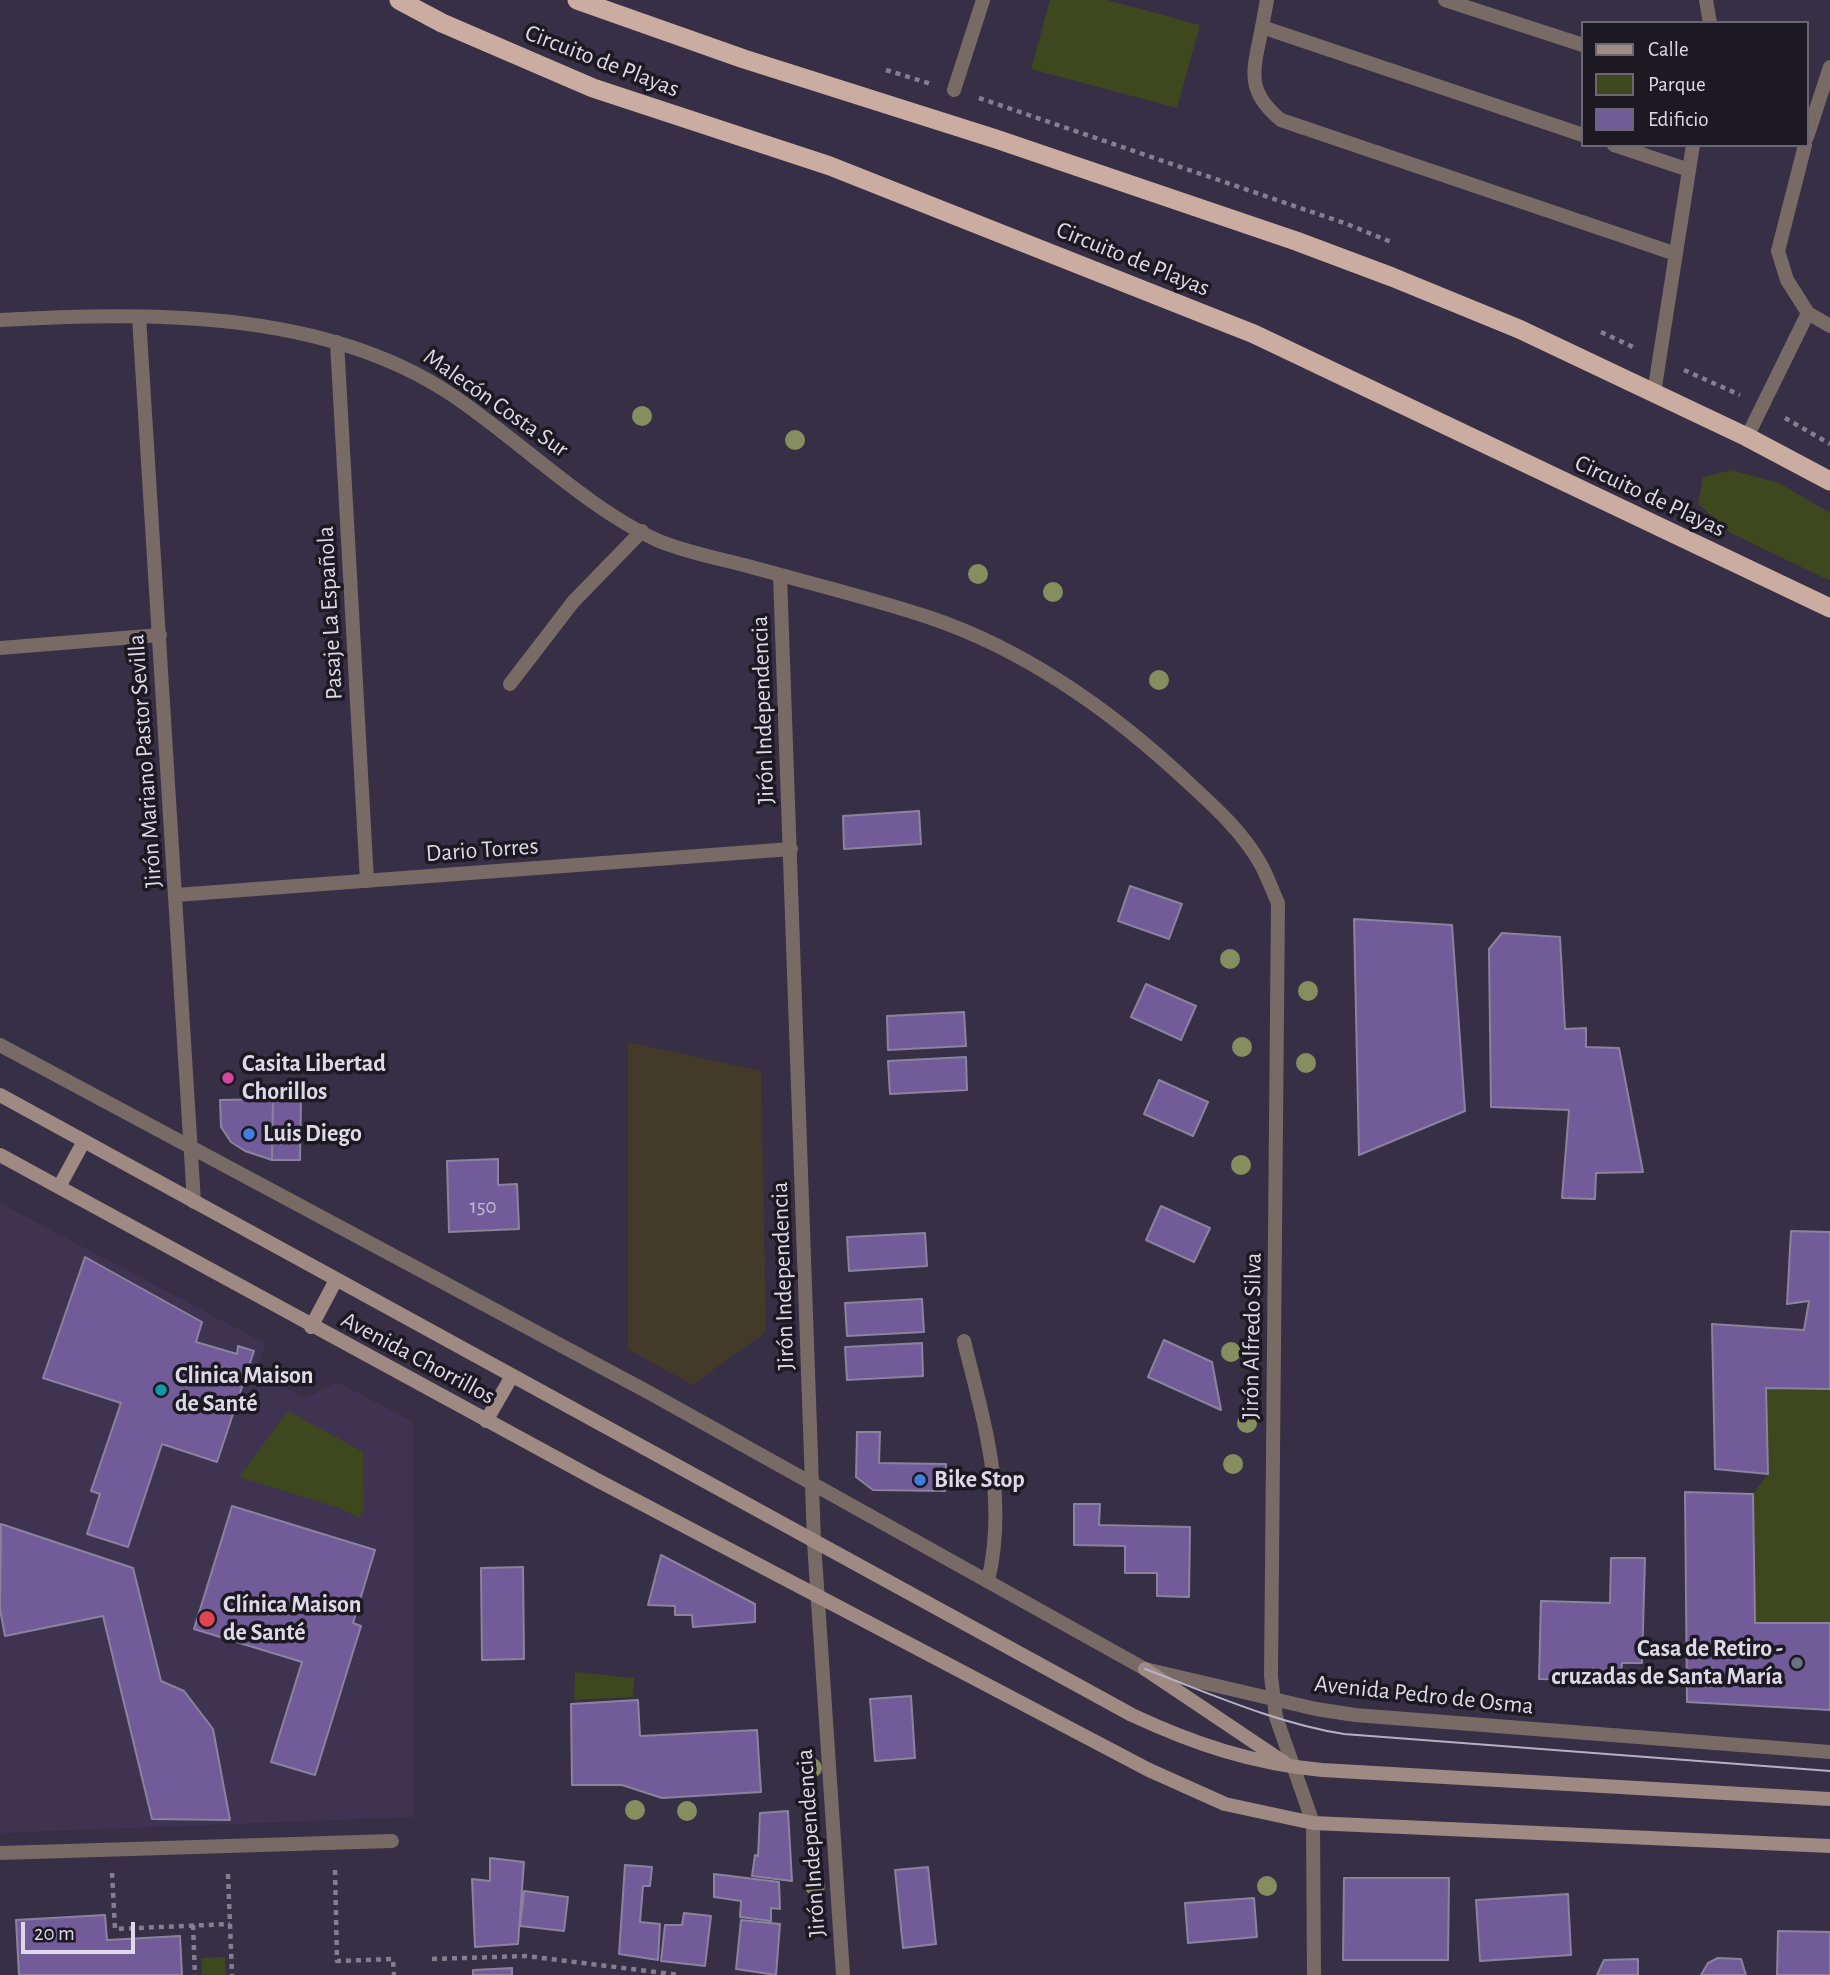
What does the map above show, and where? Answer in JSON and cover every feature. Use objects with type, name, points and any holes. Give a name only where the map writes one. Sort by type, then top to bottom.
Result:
[{"type":"highway","name":"Circuito de Playas","points":[[399,0],[442,23],[593,88],[830,166],[1254,334],[1830,608]]},
{"type":"highway","name":"Circuito de Playas","points":[[577,0],[744,59],[996,139],[1296,241],[1519,329],[1748,437],[1830,481]]},
{"type":"main road","name":"Avenida Chorrillos","points":[[0,1095],[814,1542]]},
{"type":"main road","points":[[59,1187],[84,1142]]},
{"type":"main road","name":"Avenida Chorrillos","points":[[0,1155],[311,1327],[817,1597]]},
{"type":"main road","points":[[311,1327],[336,1280]]},
{"type":"main road","points":[[486,1421],[512,1376]]},
{"type":"main road","points":[[814,1542],[1152,1724],[1215,1749],[1292,1767],[1830,1799]]},
{"type":"main road","points":[[817,1597],[1149,1770],[1225,1804],[1313,1822],[1830,1846]]},
{"type":"main road","points":[[1145,1669],[1292,1767]]},
{"type":"street","points":[[954,90],[983,0]]},
{"type":"street","points":[[1267,0],[1252,81],[1264,106],[1281,120],[1676,254]]},
{"type":"street","points":[[1445,0],[1582,45]]},
{"type":"street","points":[[1706,0],[1710,21]]},
{"type":"street","points":[[1262,27],[1582,135]]},
{"type":"street","points":[[1809,131],[1830,67]]},
{"type":"street","points":[[1620,147],[1689,170]]},
{"type":"street","points":[[1654,393],[1693,147]]},
{"type":"street","points":[[1804,147],[1778,251],[1787,280],[1808,313],[1830,326]]},
{"type":"street","points":[[1748,437],[1808,313]]},
{"type":"street","name":"Malecón Costa Sur","points":[[0,320],[70,316],[207,320],[337,342],[380,356],[452,394],[599,504],[642,531],[678,547],[929,617],[1020,658],[1066,684],[1169,764],[1228,820],[1259,861],[1278,903]]},
{"type":"street","name":"Jirón Mariano Pastor Sevilla","points":[[139,317],[194,1202]]},
{"type":"street","name":"Pasaje La Española","points":[[337,342],[367,881]]},
{"type":"street","points":[[510,684],[573,602],[642,531]]},
{"type":"street","name":"Jirón Independencia","points":[[780,575],[814,1542],[843,1975]]},
{"type":"street","points":[[0,648],[160,635]]},
{"type":"street","name":"Dario Torres","points":[[176,895],[791,849]]},
{"type":"street","name":"Jirón Alfredo Silva","points":[[1278,903],[1270,1676],[1276,1717],[1313,1822]]},
{"type":"street","points":[[0,1045],[192,1145],[813,1485]]},
{"type":"street","points":[[964,1341],[988,1441],[997,1494],[996,1546],[988,1581]]},
{"type":"street","name":"Avenida Pedro de Osma","points":[[813,1485],[1145,1669],[1355,1715],[1830,1752]]},
{"type":"street","points":[[1313,1822],[1314,1975]]},
{"type":"street","points":[[0,1853],[392,1841]]},
{"type":"path","points":[[112,1869],[116,1929],[230,1924]]},
{"type":"path","points":[[335,1870],[337,1961],[393,1959],[394,1975]]},
{"type":"path","points":[[228,1874],[232,1975]]},
{"type":"path","points":[[193,1925],[195,1975]]},
{"type":"path","points":[[432,1959],[526,1955],[680,1975]]},
{"type":"shaded area","points":[[628,1042],[761,1071],[766,1332],[692,1385],[628,1349]]},
{"type":"shaded area","name":"Clínica Maison de Santé","points":[[0,1203],[266,1344],[259,1361],[266,1377],[306,1398],[337,1382],[413,1422],[414,1817],[0,1833]]},
{"type":"green space","points":[[1050,0],[1107,0],[1200,25],[1177,108],[1031,69]]},
{"type":"green space","points":[[1731,470],[1779,483],[1830,513],[1830,581],[1731,533],[1698,504],[1703,477]]},
{"type":"green space","points":[[1766,1388],[1830,1389],[1830,1623],[1755,1623],[1753,1494],[1768,1474]]},
{"type":"green space","points":[[288,1411],[363,1452],[364,1510],[359,1518],[339,1508],[239,1477]]},
{"type":"green space","points":[[575,1672],[634,1678],[633,1697],[574,1700]]},
{"type":"green space","points":[[225,1957],[226,1975],[202,1975],[201,1958]]},
{"type":"building","points":[[919,811],[921,844],[844,849],[843,816]]},
{"type":"building","points":[[1130,886],[1182,904],[1169,939],[1118,921]]},
{"type":"building","points":[[1354,919],[1452,925],[1465,1111],[1359,1155]]},
{"type":"building","points":[[1502,933],[1560,937],[1565,1029],[1586,1028],[1586,1047],[1619,1048],[1643,1172],[1596,1173],[1595,1199],[1562,1198],[1569,1110],[1491,1107],[1489,949]]},
{"type":"building","points":[[1146,984],[1196,1006],[1181,1040],[1131,1017]]},
{"type":"building","points":[[964,1012],[966,1046],[888,1050],[887,1016]]},
{"type":"building","points":[[966,1057],[967,1090],[890,1094],[888,1061]]},
{"type":"building","points":[[1159,1080],[1208,1102],[1193,1136],[1144,1114]]},
{"type":"building","name":"Luis Diego","points":[[273,1099],[272,1160],[245,1151],[231,1142],[221,1127],[220,1100]]},
{"type":"building","points":[[273,1099],[301,1100],[300,1160],[272,1160]]},
{"type":"building","points":[[498,1159],[498,1185],[517,1184],[519,1229],[449,1232],[447,1161]]},
{"type":"building","points":[[1161,1206],[1210,1228],[1194,1262],[1146,1240]]},
{"type":"building","points":[[1791,1231],[1830,1232],[1830,1389],[1766,1388],[1768,1474],[1715,1469],[1712,1324],[1804,1330],[1809,1301],[1787,1304]]},
{"type":"building","points":[[925,1233],[927,1266],[849,1271],[847,1237]]},
{"type":"building","name":"Clinica Maison de Santé","points":[[85,1257],[202,1322],[196,1342],[237,1354],[238,1346],[254,1351],[217,1462],[162,1444],[128,1547],[87,1534],[100,1494],[91,1491],[121,1403],[43,1378]]},
{"type":"building","points":[[922,1299],[924,1332],[847,1336],[845,1303]]},
{"type":"building","points":[[1164,1340],[1212,1362],[1221,1410],[1148,1377]]},
{"type":"building","points":[[922,1343],[923,1376],[847,1380],[845,1347]]},
{"type":"building","points":[[857,1432],[880,1432],[879,1463],[946,1464],[945,1491],[873,1490],[856,1477]]},
{"type":"building","points":[[1685,1492],[1753,1494],[1755,1623],[1830,1623],[1830,1710],[1687,1702]]},
{"type":"building","points":[[1074,1504],[1100,1504],[1099,1525],[1190,1527],[1189,1597],[1157,1596],[1157,1573],[1125,1573],[1125,1546],[1074,1545]]},
{"type":"building","points":[[232,1506],[375,1550],[353,1623],[361,1626],[315,1775],[271,1762],[302,1662],[194,1629]]},
{"type":"building","points":[[1,1524],[133,1568],[161,1681],[184,1691],[213,1729],[230,1820],[152,1819],[103,1616],[5,1636],[0,1609]]},
{"type":"building","points":[[661,1555],[755,1604],[755,1622],[693,1627],[692,1615],[675,1615],[675,1606],[648,1605]]},
{"type":"building","points":[[1611,1558],[1645,1558],[1642,1663],[1622,1663],[1621,1680],[1539,1679],[1541,1601],[1610,1603]]},
{"type":"building","points":[[523,1567],[524,1659],[482,1660],[481,1568]]},
{"type":"building","points":[[911,1696],[915,1758],[875,1761],[870,1699]]},
{"type":"building","points":[[638,1700],[640,1736],[757,1730],[761,1792],[662,1798],[622,1785],[572,1785],[571,1704]]},
{"type":"building","points":[[788,1811],[792,1881],[752,1876],[755,1855],[758,1856],[760,1813]]},
{"type":"building","points":[[490,1858],[524,1862],[518,1944],[475,1947],[472,1879],[490,1881]]},
{"type":"building","points":[[625,1865],[652,1867],[650,1886],[643,1886],[640,1922],[660,1924],[658,1960],[619,1954]]},
{"type":"building","points":[[928,1867],[936,1944],[903,1948],[895,1870]]},
{"type":"building","points":[[714,1874],[779,1882],[780,1909],[771,1908],[771,1921],[740,1917],[741,1901],[714,1897]]},
{"type":"building","points":[[1344,1878],[1449,1878],[1448,1960],[1343,1960]]},
{"type":"building","points":[[524,1891],[568,1897],[564,1931],[520,1926]]},
{"type":"building","points":[[1568,1894],[1571,1955],[1480,1961],[1476,1900]]},
{"type":"building","points":[[1254,1898],[1257,1937],[1188,1943],[1185,1903]]},
{"type":"building","points":[[684,1913],[711,1916],[705,1966],[661,1961],[665,1925],[682,1925]]},
{"type":"building","points":[[105,1915],[107,1940],[180,1936],[182,1975],[19,1975],[16,1920]]},
{"type":"building","points":[[741,1920],[780,1924],[776,1975],[736,1969]]},
{"type":"building","points":[[1778,1931],[1830,1932],[1830,1975],[1777,1975]]},
{"type":"building","points":[[1718,1958],[1741,1959],[1746,1975],[1701,1975],[1708,1963]]},
{"type":"building","points":[[1638,1959],[1638,1975],[1597,1975],[1604,1960]]},
{"type":"building","points":[[512,1968],[512,1975],[473,1975],[473,1970]]},
{"type":"tram line","points":[[1145,1669],[1268,1715],[1344,1734],[1830,1771]]},
{"type":"place","name":"Casita Libertad Chorillos","points":[[228,1078]]},
{"type":"place","name":"Luis Diego","points":[[249,1134]]},
{"type":"place","name":"Clinica Maison de Santé","points":[[161,1390]]},
{"type":"place","name":"Bike Stop","points":[[920,1480]]},
{"type":"place","name":"Clínica Maison de Santé","points":[[207,1619]]},
{"type":"place","name":"Casa de Retiro - cruzadas de Santa María","points":[[1797,1663]]}]
